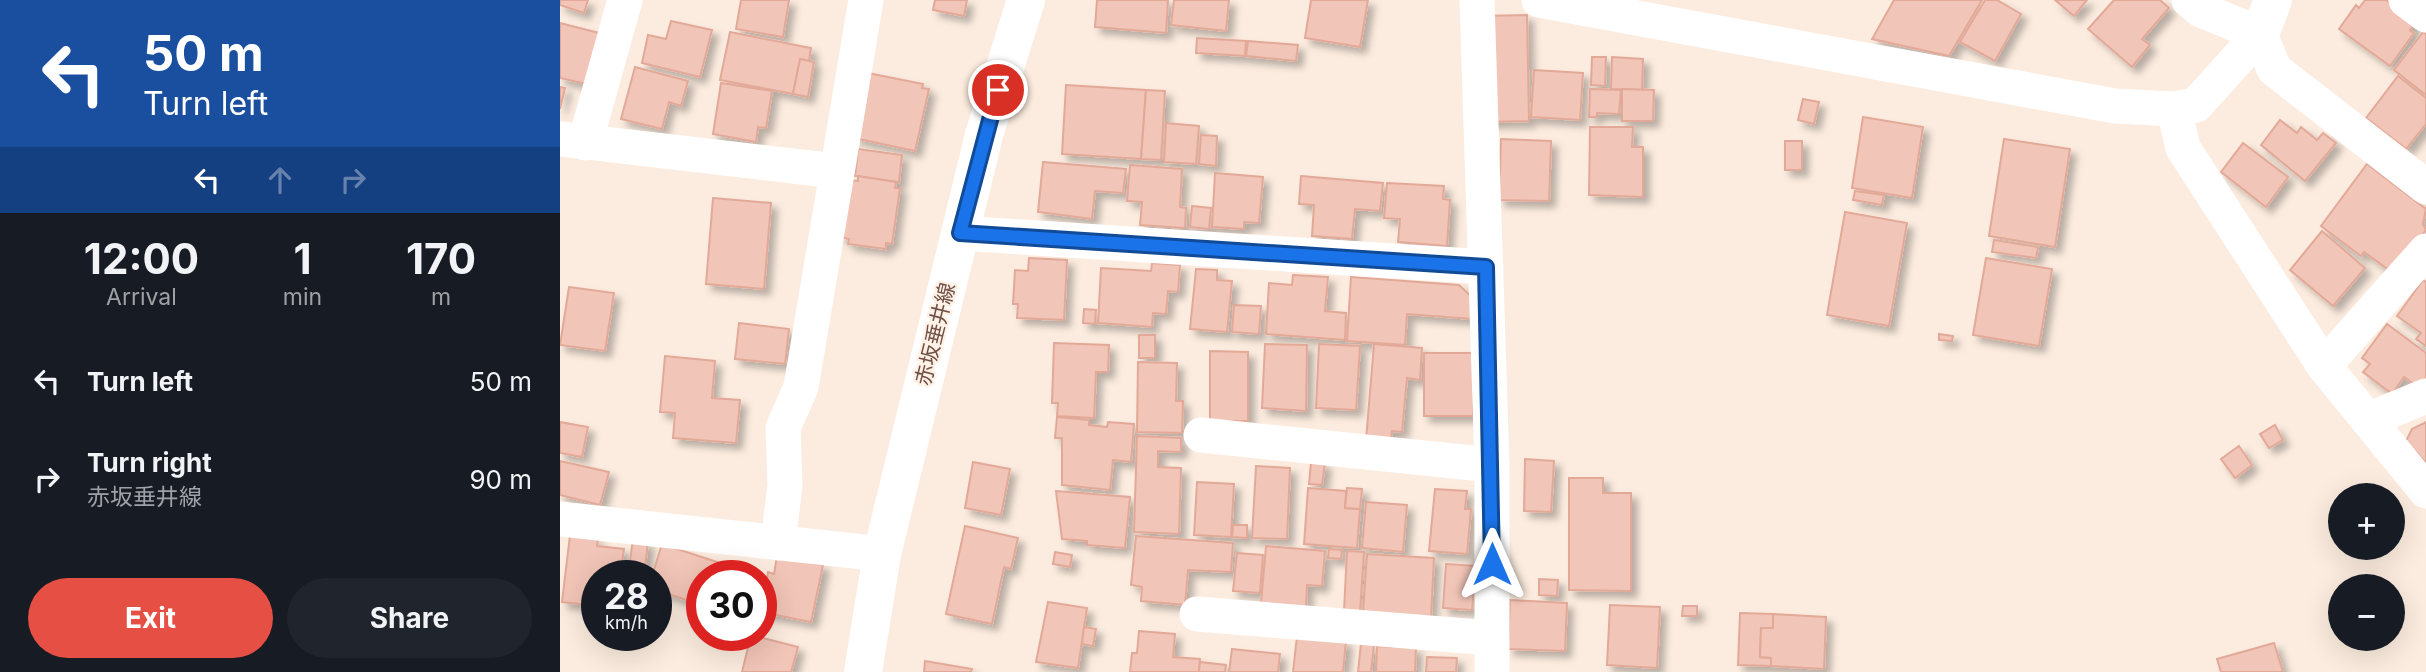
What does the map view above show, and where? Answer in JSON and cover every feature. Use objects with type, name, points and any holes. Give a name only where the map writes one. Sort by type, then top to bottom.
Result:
[{"type":"main road","name":"赤坂垂井線","points":[[863,672],[881,554],[984,135],[1026,0]]},
{"type":"street","points":[[625,0],[572,141],[836,171]]},
{"type":"street","points":[[778,543],[785,485],[783,428],[801,387],[866,0]]},
{"type":"street","points":[[1477,0],[1492,465],[1492,672]]},
{"type":"street","points":[[1539,0],[2115,106],[2174,109],[2196,105],[2267,17]]},
{"type":"street","points":[[2189,0],[2202,10],[2267,17]]},
{"type":"street","points":[[2406,0],[2426,15]]},
{"type":"street","points":[[2267,17],[2274,69],[2426,187]]},
{"type":"street","points":[[2174,109],[2183,148],[2325,366],[2426,491]]},
{"type":"street","points":[[960,233],[1486,267]]},
{"type":"street","points":[[2325,366],[2426,251]]},
{"type":"street","points":[[2368,420],[2426,396]]},
{"type":"street","points":[[1201,435],[1492,465]]},
{"type":"street","points":[[560,519],[881,554]]},
{"type":"street","points":[[1197,614],[1492,638]]},
{"type":"building","points":[[560,0],[588,0],[584,13],[560,5]]},
{"type":"building","points":[[741,0],[789,0],[783,37],[736,29]]},
{"type":"building","points":[[935,0],[967,0],[964,16],[933,10]]},
{"type":"building","points":[[1097,0],[1168,0],[1166,33],[1095,27]]},
{"type":"building","points":[[1174,0],[1229,0],[1226,31],[1171,25]]},
{"type":"building","points":[[1311,0],[1368,0],[1360,47],[1305,38]]},
{"type":"building","points":[[1894,0],[1982,0],[1949,56],[1872,39]]},
{"type":"building","points":[[1985,0],[1997,0],[2021,14],[1995,61],[1960,42]]},
{"type":"building","points":[[2055,0],[2087,0],[2074,16]]},
{"type":"building","points":[[2114,0],[2160,0],[2169,8],[2142,39],[2150,45],[2132,67],[2088,29]]},
{"type":"building","points":[[2365,0],[2386,0],[2416,22],[2410,30],[2414,33],[2390,66],[2339,29],[2356,5],[2359,8]]},
{"type":"building","points":[[1527,15],[1529,121],[1483,122],[1482,16]]},
{"type":"building","points":[[671,21],[712,30],[700,77],[642,63],[648,35],[666,39]]},
{"type":"building","points":[[560,23],[603,34],[591,85],[560,78]]},
{"type":"building","points":[[730,32],[811,48],[809,61],[800,59],[793,94],[720,80]]},
{"type":"building","points":[[2423,32],[2426,34],[2426,95],[2394,70]]},
{"type":"building","points":[[1197,38],[1246,41],[1245,56],[1196,53]]},
{"type":"building","points":[[1248,41],[1298,45],[1296,61],[1246,56]]},
{"type":"building","points":[[1592,57],[1606,57],[1605,86],[1591,85]]},
{"type":"building","points":[[1612,57],[1643,59],[1642,90],[1611,89]]},
{"type":"building","points":[[800,59],[814,62],[808,97],[793,94]]},
{"type":"building","points":[[635,67],[688,81],[681,106],[669,102],[662,129],[621,119]]},
{"type":"building","points":[[1534,70],[1583,73],[1580,120],[1531,117]]},
{"type":"building","points":[[868,73],[923,84],[922,88],[929,89],[915,151],[854,138]]},
{"type":"building","points":[[2398,76],[2426,98],[2426,124],[2406,149],[2366,118]]},
{"type":"building","points":[[721,83],[772,91],[766,128],[758,127],[756,142],[713,134]]},
{"type":"building","points":[[1066,85],[1146,90],[1141,159],[1062,154]]},
{"type":"building","points":[[560,87],[565,88],[560,109]]},
{"type":"building","points":[[1590,89],[1621,90],[1619,114],[1597,113],[1597,117],[1589,117]]},
{"type":"building","points":[[1622,89],[1654,90],[1653,121],[1622,121]]},
{"type":"building","points":[[1146,90],[1165,91],[1161,160],[1141,159]]},
{"type":"building","points":[[1803,99],[1819,102],[1814,124],[1798,120]]},
{"type":"building","points":[[1863,117],[1923,127],[1912,198],[1852,188]]},
{"type":"building","points":[[2280,120],[2297,133],[2301,127],[2317,140],[2323,133],[2336,143],[2305,181],[2261,145]]},
{"type":"building","points":[[1166,123],[1199,126],[1196,164],[1164,162]]},
{"type":"building","points":[[1590,127],[1633,127],[1632,147],[1643,147],[1643,197],[1589,195]]},
{"type":"building","points":[[1201,135],[1217,136],[1216,166],[1199,164]]},
{"type":"building","points":[[1501,139],[1551,141],[1549,201],[1499,200]]},
{"type":"building","points":[[2004,139],[2070,149],[2055,247],[1989,236]]},
{"type":"building","points":[[1785,141],[1802,141],[1802,170],[1785,170]]},
{"type":"building","points":[[2243,143],[2288,177],[2266,207],[2221,172]]},
{"type":"building","points":[[858,149],[902,155],[899,182],[855,176]]},
{"type":"building","points":[[1043,162],[1126,169],[1123,193],[1095,191],[1092,219],[1038,212]]},
{"type":"building","points":[[2367,164],[2426,209],[2423,224],[2426,230],[2393,273],[2364,252],[2361,256],[2321,226]]},
{"type":"building","points":[[1130,165],[1182,169],[1180,207],[1186,208],[1185,228],[1140,225],[1142,202],[1127,201]]},
{"type":"building","points":[[1215,173],[1263,177],[1259,223],[1244,222],[1244,229],[1212,227]]},
{"type":"building","points":[[858,176],[896,182],[895,188],[900,188],[892,244],[886,243],[886,249],[848,244],[849,239],[840,237],[848,180],[858,181]]},
{"type":"building","points":[[1301,176],[1383,183],[1380,211],[1355,209],[1352,239],[1312,236],[1314,205],[1299,204]]},
{"type":"building","points":[[1387,183],[1444,186],[1443,199],[1450,200],[1447,246],[1398,242],[1400,219],[1384,218]]},
{"type":"building","points":[[1855,191],[1884,195],[1882,205],[1853,200]]},
{"type":"building","points":[[713,198],[771,203],[764,289],[706,284]]},
{"type":"building","points":[[1192,206],[1211,208],[1209,229],[1190,227]]},
{"type":"building","points":[[1845,212],[1907,223],[1889,326],[1827,315]]},
{"type":"building","points":[[2322,231],[2365,268],[2333,306],[2290,270]]},
{"type":"building","points":[[1994,240],[2038,247],[2036,258],[1992,252]]},
{"type":"building","points":[[1029,258],[1067,260],[1064,320],[1017,318],[1018,304],[1013,304],[1015,270],[1028,271]]},
{"type":"building","points":[[1986,258],[2052,269],[2039,346],[1973,335]]},
{"type":"building","points":[[1152,263],[1180,265],[1178,292],[1168,291],[1166,314],[1153,313],[1152,327],[1098,323],[1101,268],[1151,271]]},
{"type":"building","points":[[1196,269],[1217,270],[1217,280],[1232,281],[1227,332],[1190,329]]},
{"type":"building","points":[[1293,275],[1328,277],[1325,311],[1346,313],[1345,340],[1266,334],[1269,283],[1292,285]]},
{"type":"building","points":[[1351,277],[1459,285],[1473,298],[1472,319],[1407,314],[1405,345],[1347,341]]},
{"type":"building","points":[[2423,280],[2426,282],[2426,346],[2416,339],[2421,333],[2397,316]]},
{"type":"building","points":[[569,287],[614,293],[605,351],[560,345]]},
{"type":"building","points":[[1234,305],[1261,306],[1259,334],[1232,332]]},
{"type":"building","points":[[1084,309],[1096,310],[1095,324],[1083,323]]},
{"type":"building","points":[[739,323],[789,329],[785,364],[735,359]]},
{"type":"building","points":[[2387,324],[2426,353],[2426,380],[2420,389],[2404,377],[2392,394],[2363,372],[2370,364],[2362,358]]},
{"type":"building","points":[[1939,334],[1953,336],[1952,341],[1939,340]]},
{"type":"building","points":[[1139,335],[1155,335],[1155,358],[1139,358]]},
{"type":"building","points":[[1054,343],[1109,345],[1108,372],[1096,372],[1094,418],[1057,416],[1058,403],[1052,403]]},
{"type":"building","points":[[1265,344],[1307,345],[1306,411],[1262,408]]},
{"type":"building","points":[[1319,344],[1360,346],[1356,410],[1316,408]]},
{"type":"building","points":[[1374,344],[1422,348],[1420,380],[1407,378],[1402,432],[1392,431],[1391,442],[1366,440]]},
{"type":"building","points":[[1210,351],[1248,352],[1248,421],[1210,421]]},
{"type":"building","points":[[1424,353],[1473,353],[1473,416],[1424,416]]},
{"type":"building","points":[[665,356],[715,361],[712,398],[740,400],[736,443],[673,438],[675,413],[660,412]]},
{"type":"building","points":[[1138,362],[1177,363],[1176,401],[1183,401],[1182,433],[1137,432]]},
{"type":"building","points":[[1057,417],[1089,420],[1089,425],[1107,427],[1108,422],[1134,424],[1131,462],[1113,460],[1110,490],[1062,485],[1062,438],[1055,438]]},
{"type":"building","points":[[560,422],[588,427],[582,457],[560,453]]},
{"type":"building","points":[[2426,422],[2426,463],[2406,441],[2412,429]]},
{"type":"building","points":[[2275,425],[2283,440],[2269,448],[2260,434]]},
{"type":"building","points":[[1137,436],[1181,438],[1181,452],[1158,451],[1158,467],[1181,468],[1179,534],[1134,532]]},
{"type":"building","points":[[2239,446],[2252,465],[2235,478],[2221,459]]},
{"type":"building","points":[[1525,459],[1554,461],[1551,512],[1524,511]]},
{"type":"building","points":[[560,461],[609,472],[600,505],[560,495]]},
{"type":"building","points":[[973,462],[1010,469],[1001,515],[965,508]]},
{"type":"building","points":[[1311,462],[1325,463],[1322,485],[1309,484]]},
{"type":"building","points":[[1256,466],[1290,468],[1287,539],[1252,538]]},
{"type":"building","points":[[1569,478],[1603,478],[1603,493],[1631,493],[1631,591],[1569,590]]},
{"type":"building","points":[[1197,482],[1234,484],[1231,537],[1194,535]]},
{"type":"building","points":[[1308,488],[1346,491],[1345,508],[1360,509],[1357,548],[1304,544]]},
{"type":"building","points":[[1347,488],[1362,489],[1360,509],[1345,508]]},
{"type":"building","points":[[1435,489],[1467,491],[1465,509],[1471,509],[1467,554],[1429,551]]},
{"type":"building","points":[[1056,491],[1130,497],[1125,548],[1087,545],[1087,541],[1062,539]]},
{"type":"building","points":[[1366,502],[1407,505],[1403,552],[1362,548]]},
{"type":"building","points":[[1233,525],[1247,525],[1247,538],[1232,537]]},
{"type":"building","points":[[965,526],[1018,538],[1011,569],[1004,567],[992,624],[946,614]]},
{"type":"building","points":[[570,535],[598,539],[597,546],[624,549],[622,560],[581,560],[581,604],[562,602]]},
{"type":"building","points":[[1136,536],[1233,543],[1231,572],[1188,570],[1185,605],[1141,601],[1142,587],[1131,585]]},
{"type":"building","points":[[633,539],[648,542],[646,560],[630,560]]},
{"type":"building","points":[[662,544],[711,560],[686,560],[686,600],[672,595],[672,560],[657,560]]},
{"type":"building","points":[[1266,546],[1325,551],[1322,586],[1307,585],[1306,607],[1261,603]]},
{"type":"building","points":[[1329,549],[1342,550],[1341,559],[1328,558]]},
{"type":"building","points":[[1347,551],[1364,552],[1360,612],[1344,611]]},
{"type":"building","points":[[1055,552],[1072,555],[1070,567],[1053,564]]},
{"type":"building","points":[[1237,553],[1263,555],[1260,593],[1233,591]]},
{"type":"building","points":[[1367,554],[1434,558],[1431,617],[1363,613]]},
{"type":"building","points":[[777,556],[823,565],[811,622],[777,615]]},
{"type":"building","points":[[1446,564],[1476,566],[1472,610],[1443,608]]},
{"type":"building","points":[[1539,579],[1558,580],[1557,596],[1539,595]]},
{"type":"building","points":[[1510,600],[1567,603],[1565,651],[1508,649]]},
{"type":"building","points":[[1048,602],[1087,608],[1078,668],[1036,662]]},
{"type":"building","points":[[1610,605],[1660,607],[1657,668],[1607,665]]},
{"type":"building","points":[[1683,606],[1697,606],[1697,616],[1682,616]]},
{"type":"building","points":[[1740,613],[1773,614],[1773,628],[1761,628],[1760,657],[1771,658],[1771,666],[1738,665]]},
{"type":"building","points":[[1773,614],[1826,617],[1824,669],[1771,666],[1771,658],[1760,657],[1761,628],[1773,628]]},
{"type":"building","points":[[1084,627],[1096,629],[1093,646],[1082,644]]},
{"type":"building","points":[[1139,631],[1175,634],[1173,657],[1200,659],[1199,672],[1130,672],[1132,653],[1137,653]]},
{"type":"building","points":[[1297,636],[1346,641],[1343,672],[1293,672]]},
{"type":"building","points":[[777,642],[798,647],[791,672],[742,672],[747,651],[777,651]]},
{"type":"building","points":[[1361,643],[1374,645],[1371,672],[1358,672]]},
{"type":"building","points":[[2274,643],[2283,672],[2221,672],[2217,659]]},
{"type":"building","points":[[1377,646],[1416,648],[1415,672],[1376,672]]},
{"type":"building","points":[[1232,649],[1280,654],[1278,672],[1229,672]]},
{"type":"building","points":[[1427,657],[1457,658],[1456,672],[1426,672]]},
{"type":"building","points":[[925,661],[972,669],[971,672],[924,672]]},
{"type":"building","points":[[1200,662],[1226,665],[1225,672],[1199,672]]},
{"type":"route","points":[[998,90],[960,233],[1486,267],[1492,564]]}]
